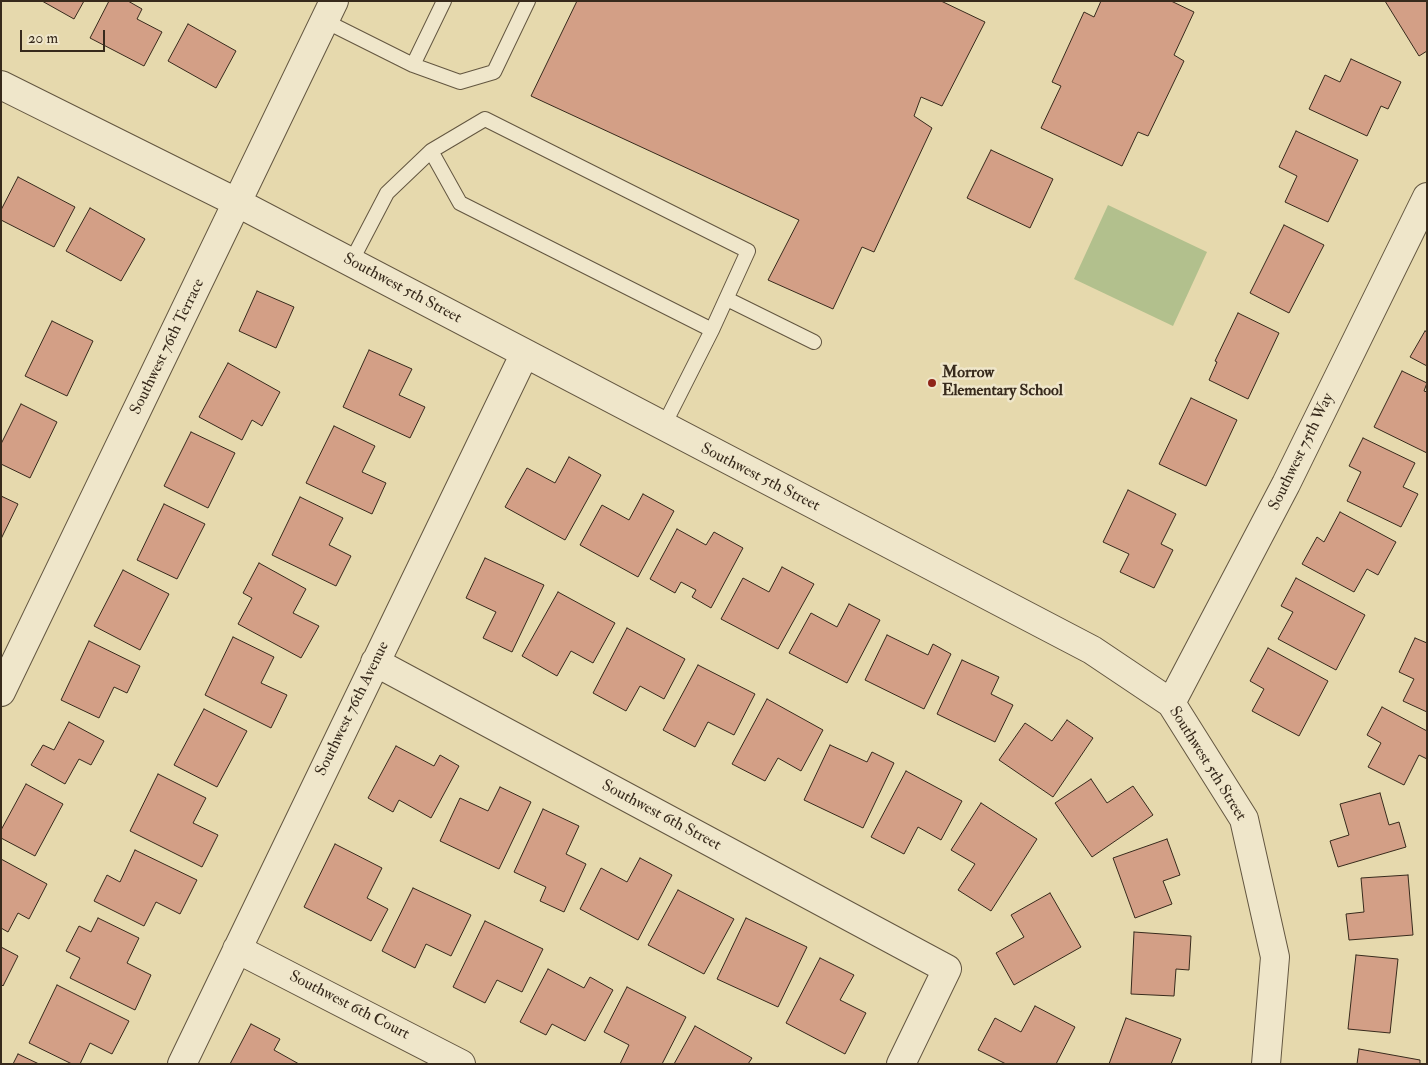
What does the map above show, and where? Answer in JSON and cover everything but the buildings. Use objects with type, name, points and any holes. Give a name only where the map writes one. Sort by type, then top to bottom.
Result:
[{"type":"street","name":"Southwest 76th Terrace","points":[[1,692],[330,11]]},
{"type":"street","name":"Southwest 5th Street","points":[[1,85],[351,262],[1092,650],[1171,703],[1244,819],[1275,957],[1266,1064]]},
{"type":"street","name":"Southwest 75th Way","points":[[1171,703],[1286,484],[1427,197]]},
{"type":"street","name":"Southwest 76th Avenue","points":[[182,1064],[524,354]]},
{"type":"street","name":"Southwest 6th Street","points":[[375,662],[947,969],[901,1064]]},
{"type":"street","name":"Southwest 6th Court","points":[[237,949],[461,1064]]},
{"type":"lane","points":[[413,64],[444,1]]},
{"type":"lane","points":[[330,11],[413,64],[460,82],[494,72],[528,1]]},
{"type":"lane","points":[[351,262],[387,193],[431,151],[485,119],[748,251],[712,330],[663,427]]},
{"type":"lane","points":[[431,151],[460,203],[712,330]]},
{"type":"lane","points":[[726,299],[814,342]]},
{"type":"green space","points":[[1108,205],[1207,252],[1173,326],[1074,279]]},
{"type":"place","name":"Morrow Elementary School","points":[[932,383]]}]
